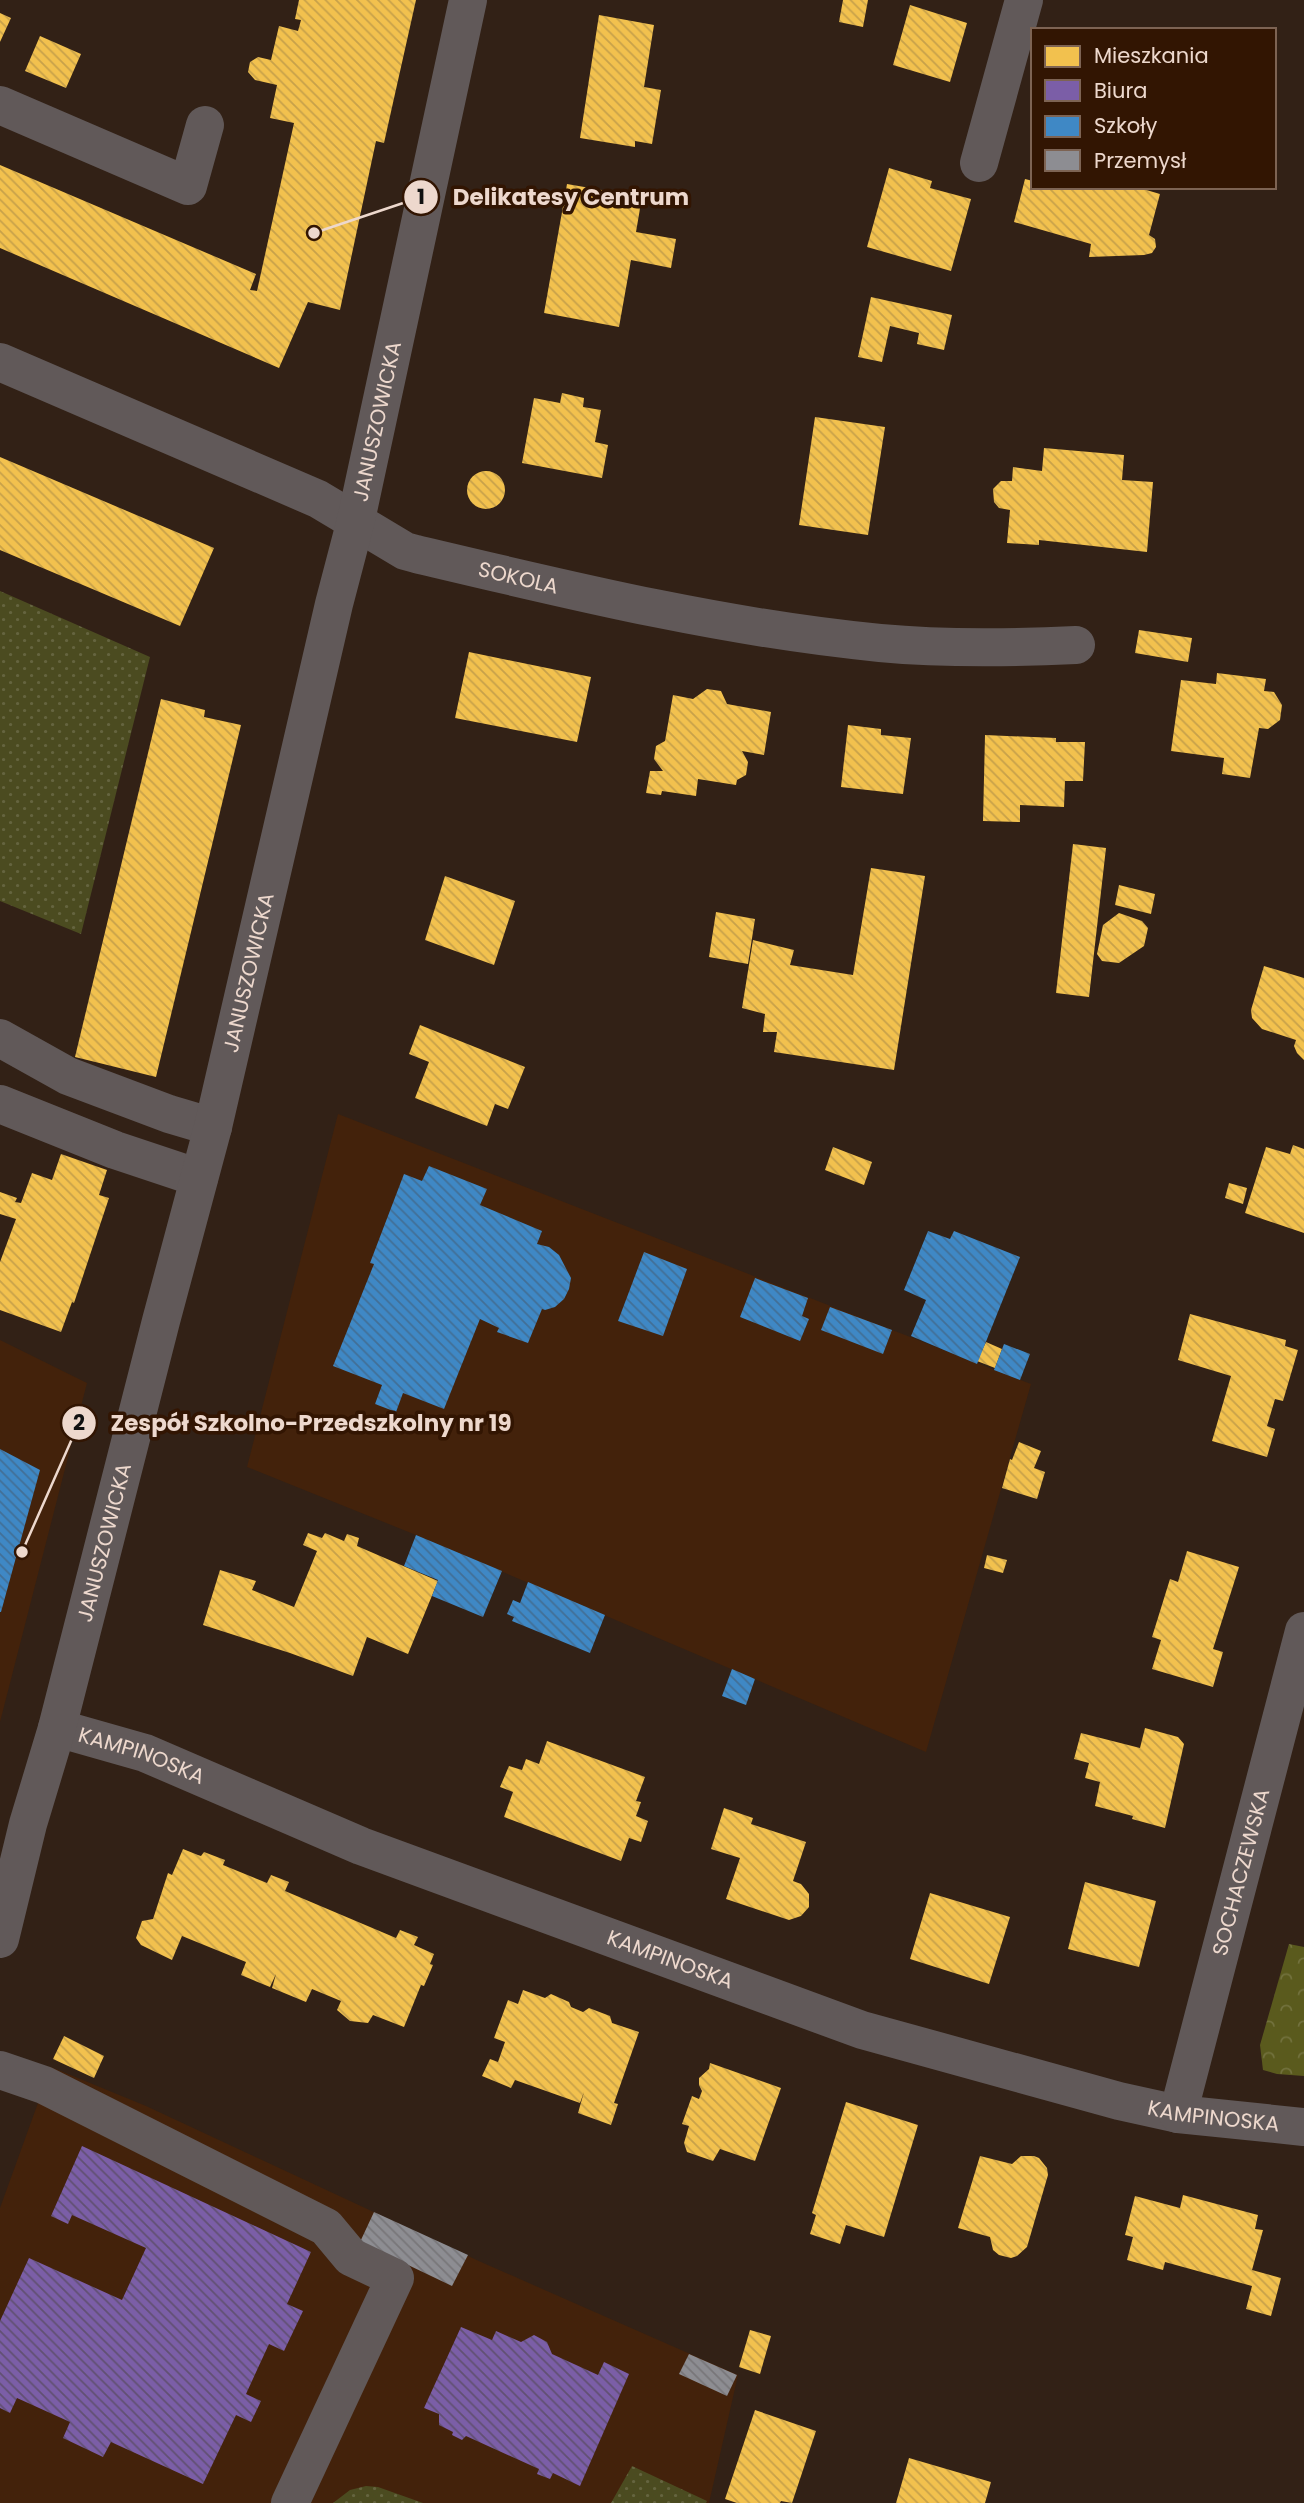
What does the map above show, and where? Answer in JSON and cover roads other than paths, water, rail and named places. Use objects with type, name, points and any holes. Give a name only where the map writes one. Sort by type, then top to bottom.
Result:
[{"type":"street","name":"JANUSZOWICKA","points":[[0,1939],[28,1824],[57,1728],[214,1127],[334,604],[356,520],[468,0]]},
{"type":"street","points":[[979,163],[1024,0]]},
{"type":"street","points":[[0,105],[188,186],[205,125]]},
{"type":"street","name":"SOKOLA","points":[[0,362],[318,499],[405,551],[416,554],[775,630],[894,644],[989,648],[1076,645]]},
{"type":"street","points":[[0,1038],[68,1076],[169,1114],[214,1127]]},
{"type":"street","points":[[0,1104],[125,1154],[199,1178]]},
{"type":"street","name":"SOCHACZEWSKA","points":[[1178,2113],[1304,1631]]},
{"type":"street","name":"KAMPINOSKA","points":[[57,1728],[145,1753],[360,1846],[863,2031],[1119,2101],[1178,2113],[1304,2127]]},
{"type":"street","points":[[0,2070],[44,2085],[326,2227],[351,2257],[395,2278],[289,2503]]},
{"type":"place","name":"Delikatesy Centrum","points":[[314,233]]},
{"type":"place","name":"Zespół Szkolno-Przedszkolny nr 19","points":[[22,1552]]}]
